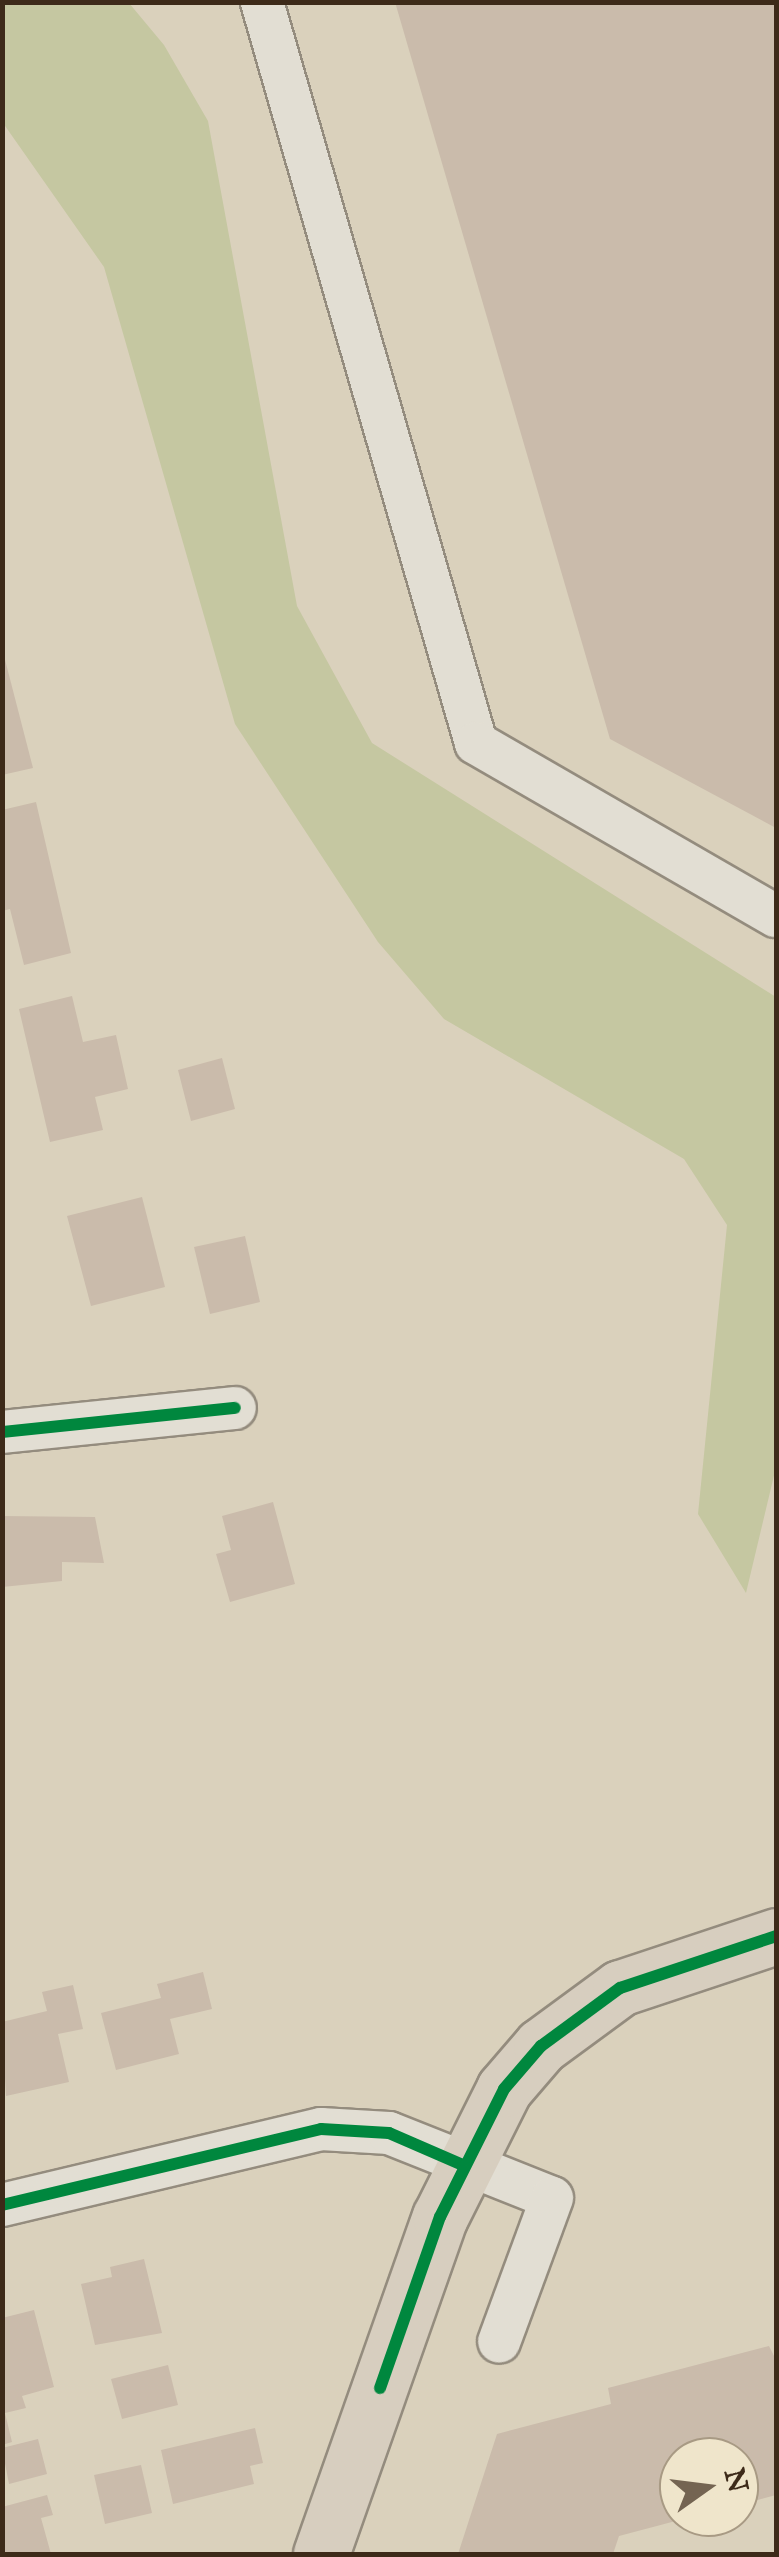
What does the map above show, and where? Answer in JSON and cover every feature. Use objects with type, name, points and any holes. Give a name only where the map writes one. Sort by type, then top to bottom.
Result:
[{"type":"main road","points":[[321,2554],[464,2165],[504,2089],[541,2046],[620,1988],[776,1936]]},
{"type":"street","points":[[262,2],[476,743],[776,916]]},
{"type":"street","points":[[5,1419],[235,1408]]},
{"type":"street","points":[[2,2205],[322,2129],[389,2134],[552,2198],[499,2342]]},
{"type":"green space","points":[[2,3],[129,3],[164,45],[208,121],[297,606],[372,743],[776,997],[776,1467],[746,1593],[698,1514],[727,1225],[684,1159],[444,1019],[378,942],[235,724],[104,267],[3,123]]},
{"type":"building","points":[[395,2],[776,2],[776,828],[610,739]]},
{"type":"building","points":[[2,648],[33,768],[2,775]]},
{"type":"building","points":[[36,802],[71,953],[24,965],[10,909],[2,911],[2,810]]},
{"type":"building","points":[[72,996],[83,1042],[116,1035],[128,1089],[95,1097],[103,1130],[50,1142],[19,1009]]},
{"type":"building","points":[[222,1058],[235,1109],[191,1121],[178,1070]]},
{"type":"building","points":[[142,1197],[165,1287],[91,1306],[67,1216]]},
{"type":"building","points":[[245,1236],[260,1302],[210,1314],[194,1247]]},
{"type":"building","points":[[273,1502],[295,1584],[230,1602],[216,1554],[231,1550],[222,1516]]},
{"type":"building","points":[[2,1516],[95,1517],[104,1563],[62,1562],[62,1581],[2,1587]]},
{"type":"building","points":[[203,1972],[212,2009],[170,2019],[179,2054],[116,2070],[101,2013],[161,1998],[157,1984]]},
{"type":"building","points":[[73,1985],[83,2029],[58,2034],[69,2082],[6,2096],[2,2022],[47,2011],[42,1992]]},
{"type":"building","points":[[144,2259],[162,2333],[95,2345],[81,2284],[112,2277],[110,2267]]},
{"type":"building","points":[[34,2310],[54,2387],[22,2396],[26,2408],[5,2413],[12,2442],[2,2445],[2,2318]]},
{"type":"building","points":[[769,2346],[776,2360],[776,2495],[759,2500],[759,2437],[659,2437],[659,2525],[619,2536],[613,2554],[458,2554],[497,2434],[611,2404],[608,2388]]},
{"type":"building","points":[[168,2365],[178,2405],[122,2419],[111,2379]]},
{"type":"building","points":[[255,2428],[263,2463],[250,2466],[254,2484],[173,2504],[161,2450]]},
{"type":"building","points":[[38,2439],[47,2474],[9,2484],[2,2448]]},
{"type":"building","points":[[141,2465],[152,2513],[105,2524],[94,2475]]},
{"type":"building","points":[[47,2495],[53,2515],[41,2518],[51,2554],[2,2554],[2,2507]]},
{"type":"cycle path","points":[[2,1432],[235,1408]]},
{"type":"cycle path","points":[[380,2388],[440,2217],[504,2089],[541,2046],[620,1988],[776,1936]]},
{"type":"cycle path","points":[[2,2205],[321,2129],[389,2133],[463,2165]]}]
